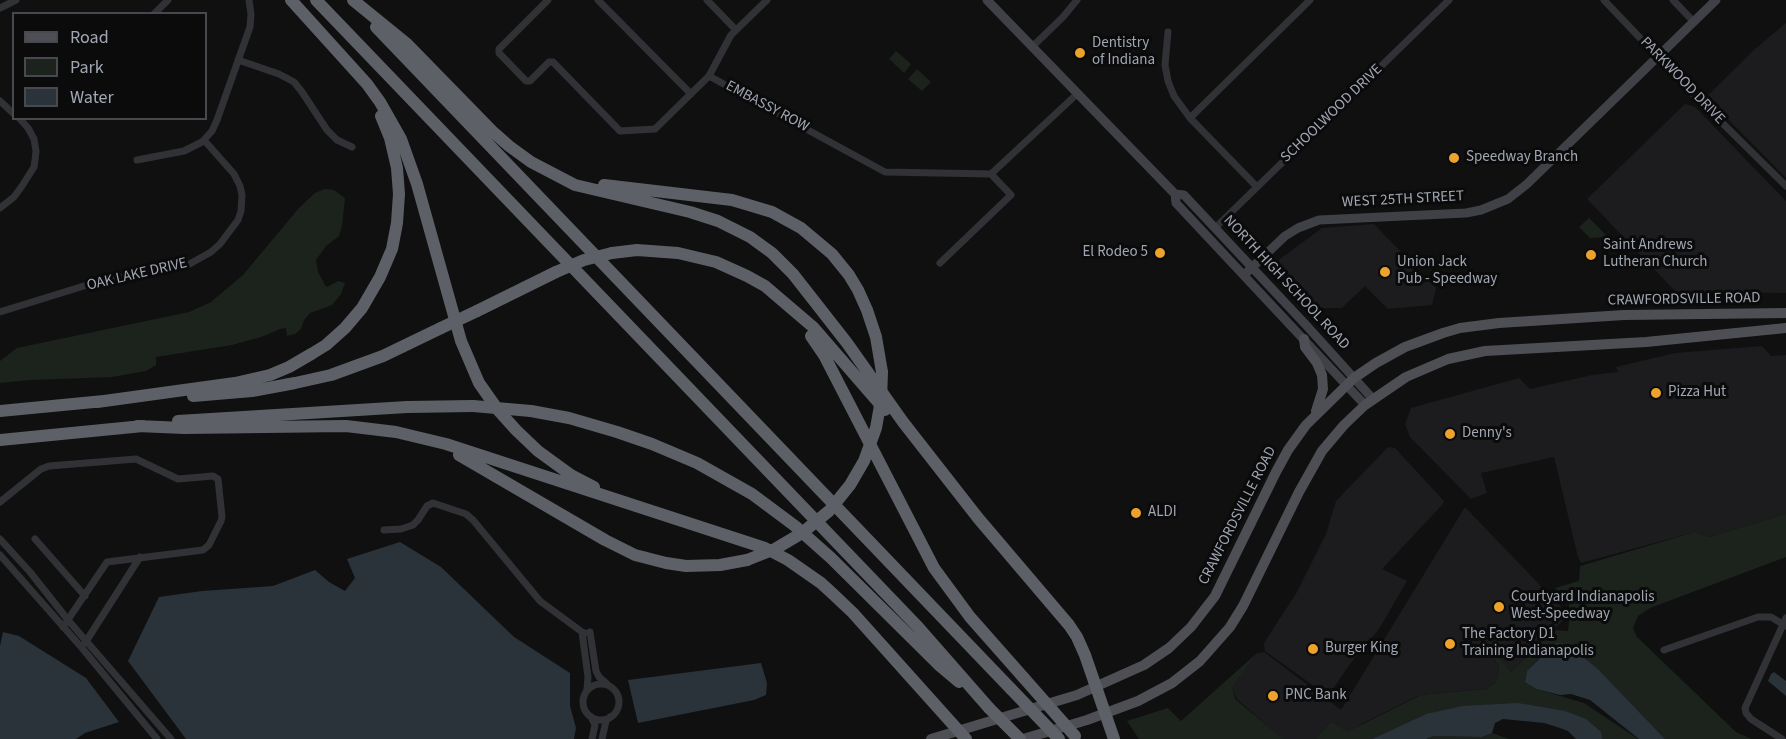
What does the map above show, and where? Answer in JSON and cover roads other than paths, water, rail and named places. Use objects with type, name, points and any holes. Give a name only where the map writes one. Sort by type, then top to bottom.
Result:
[{"type":"highway","points":[[291,0],[367,84],[401,139],[419,191],[461,341],[479,383],[516,430],[554,464],[589,485],[636,505]]},
{"type":"highway","points":[[316,0],[910,619],[1021,739]]},
{"type":"highway","points":[[351,0],[407,44],[509,146],[531,162],[575,185],[690,212],[718,221],[750,237],[772,253],[793,274],[847,343],[903,422],[978,518],[1069,625],[1085,655],[1114,739]]},
{"type":"highway","points":[[351,0],[1059,739]]},
{"type":"highway","points":[[98,402],[236,383],[270,375],[300,361],[326,345],[362,308],[380,278],[392,249],[399,194],[397,168],[384,122],[375,104],[350,67]]},
{"type":"highway","points":[[408,435],[473,462],[605,540],[635,555],[686,566],[720,565],[747,560],[774,549],[802,533],[829,511],[864,462],[876,428],[881,400],[882,372],[876,337],[867,310],[849,275],[832,254],[815,238],[788,220],[762,208],[732,200],[564,179]]},
{"type":"highway","points":[[0,411],[221,394],[331,375],[411,344],[584,260],[637,250],[665,252],[716,262],[765,286],[813,327],[961,502],[978,518]]},
{"type":"highway","points":[[794,312],[824,355],[934,568],[970,618],[1076,738]]},
{"type":"highway","points":[[0,440],[183,420],[407,407],[473,406],[531,411],[569,418],[633,437],[697,463],[752,494],[795,526],[822,550],[940,666],[990,708]]},
{"type":"highway","points":[[137,426],[184,428],[346,426],[408,435],[446,444],[765,549],[808,573],[833,594],[853,613],[962,735]]},
{"type":"main road","name":"CRAWFORDSVILLE ROAD","points":[[931,739],[962,735],[1077,695],[1129,673],[1158,656],[1180,638],[1200,617],[1221,583],[1288,450],[1313,418],[1350,381],[1387,357],[1422,340],[1460,328],[1479,325],[1624,315],[1786,313]]},
{"type":"main road","name":"CRAWFORDSVILLE ROAD","points":[[1021,739],[1105,714],[1138,701],[1172,683],[1200,661],[1222,637],[1243,606],[1314,465],[1336,434],[1369,402],[1395,382],[1448,359],[1485,351],[1646,342],[1786,328]]},
{"type":"main road","points":[[1304,339],[1305,347],[1320,369],[1323,383],[1322,396],[1313,418]]},
{"type":"street","points":[[0,8],[16,0]]},
{"type":"street","points":[[156,12],[168,0]]},
{"type":"street","points":[[137,160],[182,152],[204,140],[215,124],[250,27],[249,0]]},
{"type":"street","name":"EMBASSY ROW","points":[[548,0],[498,50],[499,53],[526,81],[530,81],[549,62],[553,62],[620,131],[655,129],[709,76],[885,172],[991,174]]},
{"type":"street","points":[[598,0],[691,94]]},
{"type":"street","points":[[706,0],[736,30]]},
{"type":"street","points":[[709,76],[731,35],[767,0]]},
{"type":"street","name":"NORTH HIGH SCHOOL ROAD","points":[[987,0],[1175,194],[1176,203],[1248,271],[1369,402]]},
{"type":"street","points":[[1032,47],[1077,0]]},
{"type":"street","points":[[1190,118],[1310,0]]},
{"type":"street","name":"SCHOOLWOOD DRIVE","points":[[1215,228],[1449,0]]},
{"type":"street","name":"PARKWOOD DRIVE","points":[[1604,0],[1696,97],[1786,186]]},
{"type":"street","points":[[1672,0],[1694,22]]},
{"type":"street","name":"WEST 25TH STREET","points":[[1248,271],[1292,231],[1319,220],[1466,213],[1482,210],[1502,202],[1519,192],[1716,0]]},
{"type":"street","points":[[1168,32],[1165,55],[1166,75],[1173,93],[1190,118],[1257,187]]},
{"type":"street","points":[[238,60],[279,74],[294,82],[327,130],[337,141],[352,147]]},
{"type":"street","points":[[940,263],[1011,195],[991,174],[1077,94]]},
{"type":"street","points":[[0,101],[12,112]]},
{"type":"street","points":[[0,208],[14,196],[34,167],[36,148],[33,136],[21,120]]},
{"type":"street","name":"OAK LAKE DRIVE","points":[[0,312],[97,282],[186,266],[211,252],[238,220],[242,195],[234,174],[204,140]]},
{"type":"street","name":"NORTH HIGH SCHOOL ROAD","points":[[1175,194],[1184,195],[1215,228],[1304,339],[1350,381]]},
{"type":"street","points":[[0,502],[41,469],[49,466],[136,459],[178,479],[213,476],[218,479],[222,517],[209,545],[203,550],[107,562],[63,627]]},
{"type":"street","points":[[384,530],[401,529],[413,525],[427,506],[433,503],[466,514],[473,520],[547,607],[586,632],[599,677],[616,691],[619,700],[617,710],[606,721],[602,739]]},
{"type":"street","points":[[0,539],[171,739]]},
{"type":"street","points":[[35,539],[85,596]]},
{"type":"street","points":[[0,555],[82,648],[157,739]]},
{"type":"street","points":[[82,648],[140,557]]},
{"type":"street","points":[[1664,650],[1758,617],[1771,617],[1785,623],[1745,708],[1751,719],[1782,739]]},
{"type":"street","points":[[586,632],[588,677],[583,705],[586,713],[591,717],[600,720],[610,717]]},
{"type":"street","points":[[587,690],[595,684],[607,684]]},
{"type":"street","points":[[591,717],[595,724],[592,739]]},
{"type":"water","points":[[400,542],[441,567],[514,637],[570,673],[570,706],[576,728],[574,739],[186,739],[128,661],[159,597],[202,591],[273,586],[315,570],[329,582],[345,591],[355,578],[347,559]]},
{"type":"water","points":[[3,632],[19,636],[86,678],[119,722],[85,733],[76,739],[0,739],[0,646]]},
{"type":"water","points":[[1557,643],[1568,644],[1599,670],[1665,739],[1639,739],[1590,700],[1571,694],[1560,695],[1536,689],[1525,682],[1527,671]]},
{"type":"water","points":[[761,663],[767,683],[766,695],[754,700],[638,723],[628,680]]},
{"type":"water","points":[[1774,672],[1786,681],[1786,696],[1768,681]]},
{"type":"water","points":[[1518,703],[1565,711],[1586,719],[1601,732],[1602,739],[1576,739],[1568,731],[1544,723],[1503,719],[1495,723],[1492,733],[1482,737],[1433,736],[1426,739],[1372,739],[1426,714],[1463,706]]},
{"type":"place","name":"Dentistry of Indiana","points":[[1080,53]]},
{"type":"place","name":"Speedway Branch","points":[[1454,158]]},
{"type":"place","name":"El Rodeo 5","points":[[1160,253]]},
{"type":"place","name":"Saint Andrews Lutheran Church","points":[[1591,255]]},
{"type":"place","name":"Union Jack Pub - Speedway","points":[[1385,272]]},
{"type":"place","name":"Pizza Hut","points":[[1656,393]]},
{"type":"place","name":"Denny's","points":[[1450,434]]},
{"type":"place","name":"ALDI","points":[[1136,513]]},
{"type":"place","name":"Courtyard Indianapolis West-Speedway","points":[[1499,607]]},
{"type":"place","name":"The Factory D1 Training Indianapolis","points":[[1450,644]]},
{"type":"place","name":"Burger King","points":[[1313,649]]},
{"type":"place","name":"PNC Bank","points":[[1273,696]]}]
